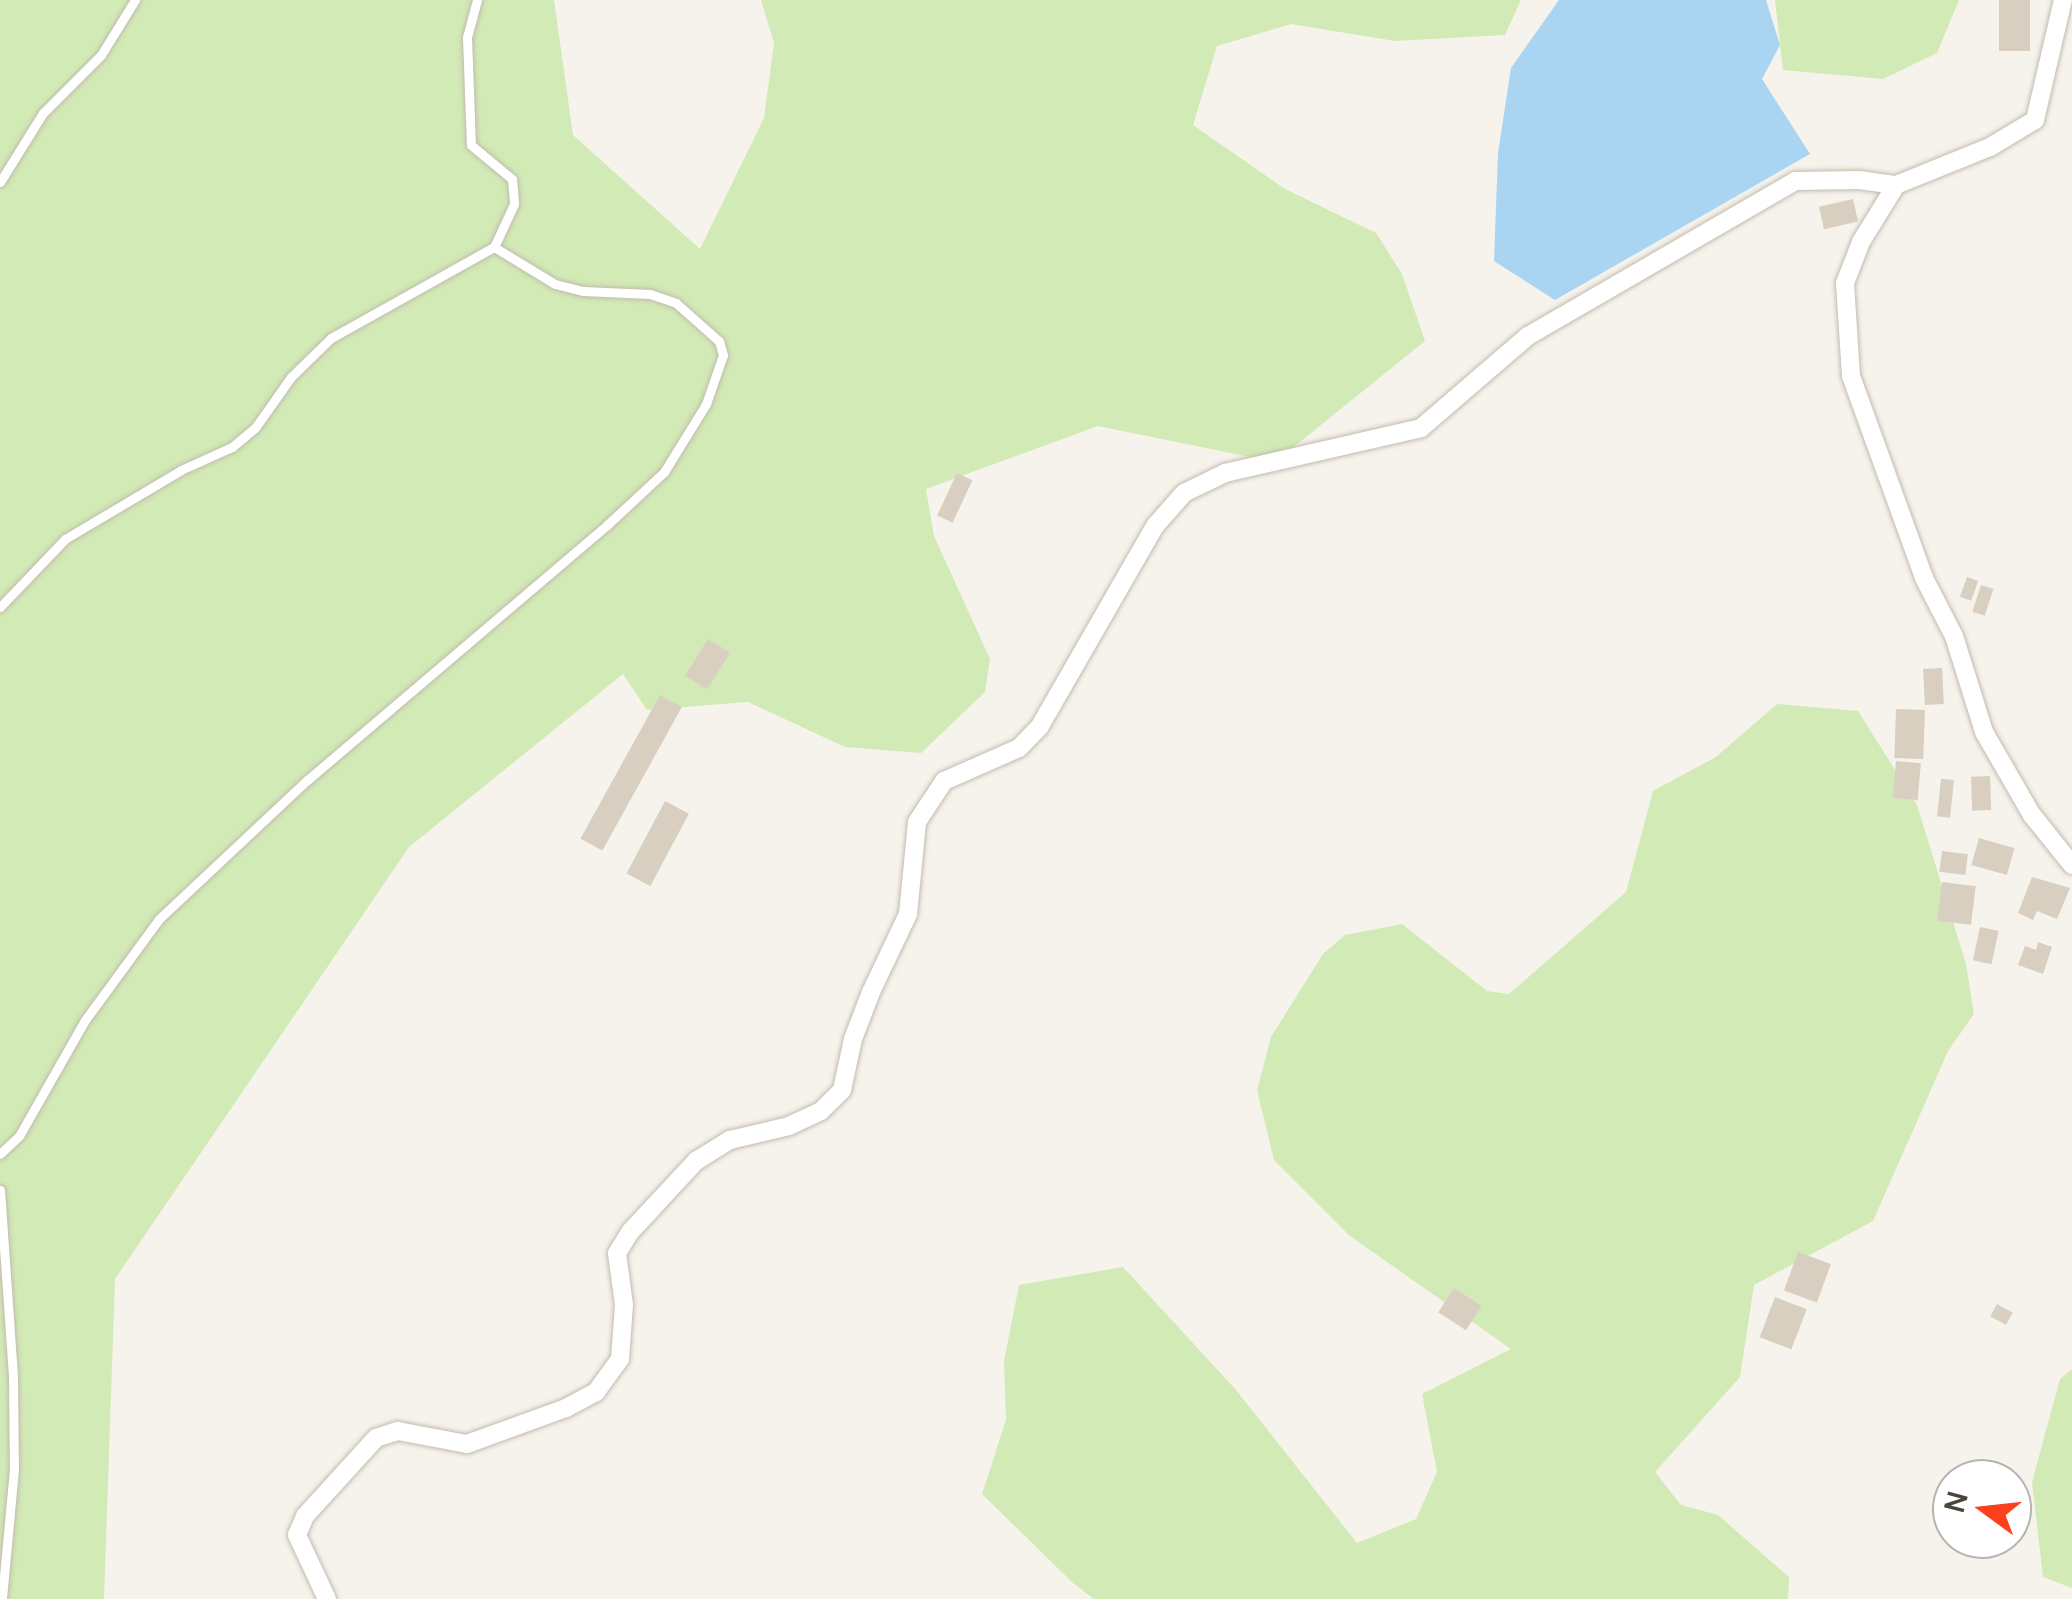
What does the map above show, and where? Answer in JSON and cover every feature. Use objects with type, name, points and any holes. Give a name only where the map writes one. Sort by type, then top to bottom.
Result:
[{"type":"street","points":[[327,1599],[297,1534],[305,1516],[376,1438],[398,1430],[467,1444],[566,1408],[596,1392],[620,1359],[624,1305],[617,1253],[631,1231],[696,1161],[730,1140],[805,1119],[821,1111],[842,1090],[865,1007],[908,914],[917,822],[944,781],[1019,748],[1040,726],[1155,526],[1184,493],[1225,473],[1421,428],[1528,336],[1795,181],[1860,180],[1896,185],[1990,147],[2035,120],[2063,0]]},
{"type":"street","points":[[1896,185],[1861,242],[1845,283],[1851,376],[1924,578],[1954,636],[1984,732],[2032,814],[2072,866]]},
{"type":"lane","points":[[0,182],[43,114],[101,55],[135,0]]},
{"type":"lane","points":[[0,607],[65,539],[181,470],[232,447],[255,428],[291,377],[332,338],[494,247],[514,204],[512,179],[471,145],[467,37],[476,0]]},
{"type":"lane","points":[[0,1154],[19,1136],[85,1020],[159,919],[307,780],[607,526],[664,472],[688,438],[706,404],[723,356],[719,341],[697,318],[676,303],[650,294],[583,291],[555,284],[494,247]]},
{"type":"lane","points":[[0,1190],[14,1414],[2,1599]]},
{"type":"green space","points":[[0,0],[554,0],[573,135],[700,249],[764,118],[774,43],[761,0],[1521,0],[1505,35],[1395,41],[1291,24],[1217,46],[1193,125],[1285,189],[1376,233],[1402,274],[1425,341],[1275,462],[1098,426],[926,489],[934,536],[990,659],[985,692],[921,753],[845,747],[748,702],[647,710],[623,674],[409,847],[115,1279],[104,1599],[0,1599]]},
{"type":"green space","points":[[1775,0],[1959,0],[1937,53],[1883,79],[1783,70]]},
{"type":"green space","points":[[1777,704],[1858,711],[1917,805],[1966,964],[1974,1014],[1948,1051],[1873,1221],[1754,1285],[1740,1377],[1655,1472],[1681,1505],[1718,1515],[1789,1577],[1788,1599],[1094,1599],[1073,1583],[982,1494],[1006,1420],[1004,1361],[1019,1285],[1123,1267],[1236,1390],[1357,1543],[1416,1519],[1437,1472],[1422,1394],[1511,1349],[1350,1236],[1274,1160],[1257,1090],[1271,1037],[1323,954],[1345,935],[1402,924],[1487,991],[1509,994],[1626,892],[1653,791],[1716,757]]},
{"type":"green space","points":[[2072,1369],[2072,1588],[2043,1577],[2032,1482],[2060,1379]]},
{"type":"water","points":[[1559,0],[1766,0],[1780,45],[1762,79],[1810,154],[1555,300],[1494,261],[1498,153],[1511,68]]},
{"type":"building","points":[[1999,0],[2030,0],[2030,51],[1999,51]]},
{"type":"building","points":[[1853,199],[1858,221],[1824,229],[1819,207]]},
{"type":"building","points":[[957,473],[972,480],[953,523],[937,516]]},
{"type":"building","points":[[1967,577],[1978,581],[1971,601],[1960,597]]},
{"type":"building","points":[[1981,585],[1993,589],[1985,616],[1972,612]]},
{"type":"building","points":[[708,639],[730,653],[707,689],[685,675]]},
{"type":"building","points":[[1942,668],[1944,704],[1925,705],[1923,669]]},
{"type":"building","points":[[660,695],[682,707],[602,851],[580,838]]},
{"type":"building","points":[[1896,709],[1925,710],[1923,759],[1894,758]]},
{"type":"building","points":[[1896,761],[1921,763],[1918,800],[1893,798]]},
{"type":"building","points":[[1990,776],[1991,810],[1972,811],[1971,777]]},
{"type":"building","points":[[1941,779],[1954,780],[1950,818],[1937,816]]},
{"type":"building","points":[[665,801],[689,814],[650,886],[627,873]]},
{"type":"building","points":[[1979,838],[2015,848],[2007,875],[1971,865]]},
{"type":"building","points":[[1942,851],[1968,854],[1965,875],[1939,872]]},
{"type":"building","points":[[2032,877],[2070,888],[2057,919],[2037,911],[2033,920],[2018,913]]},
{"type":"building","points":[[1942,882],[1976,886],[1971,925],[1937,921]]},
{"type":"building","points":[[1980,927],[1999,931],[1992,964],[1973,960]]},
{"type":"building","points":[[2038,942],[2052,947],[2043,974],[2018,965],[2025,946],[2036,950]]},
{"type":"building","points":[[1798,1252],[1831,1264],[1817,1302],[1784,1291]]},
{"type":"building","points":[[1454,1288],[1482,1306],[1466,1330],[1438,1312]]},
{"type":"building","points":[[1775,1297],[1807,1309],[1791,1349],[1760,1337]]},
{"type":"building","points":[[1997,1304],[2013,1313],[2006,1325],[1990,1316]]}]
